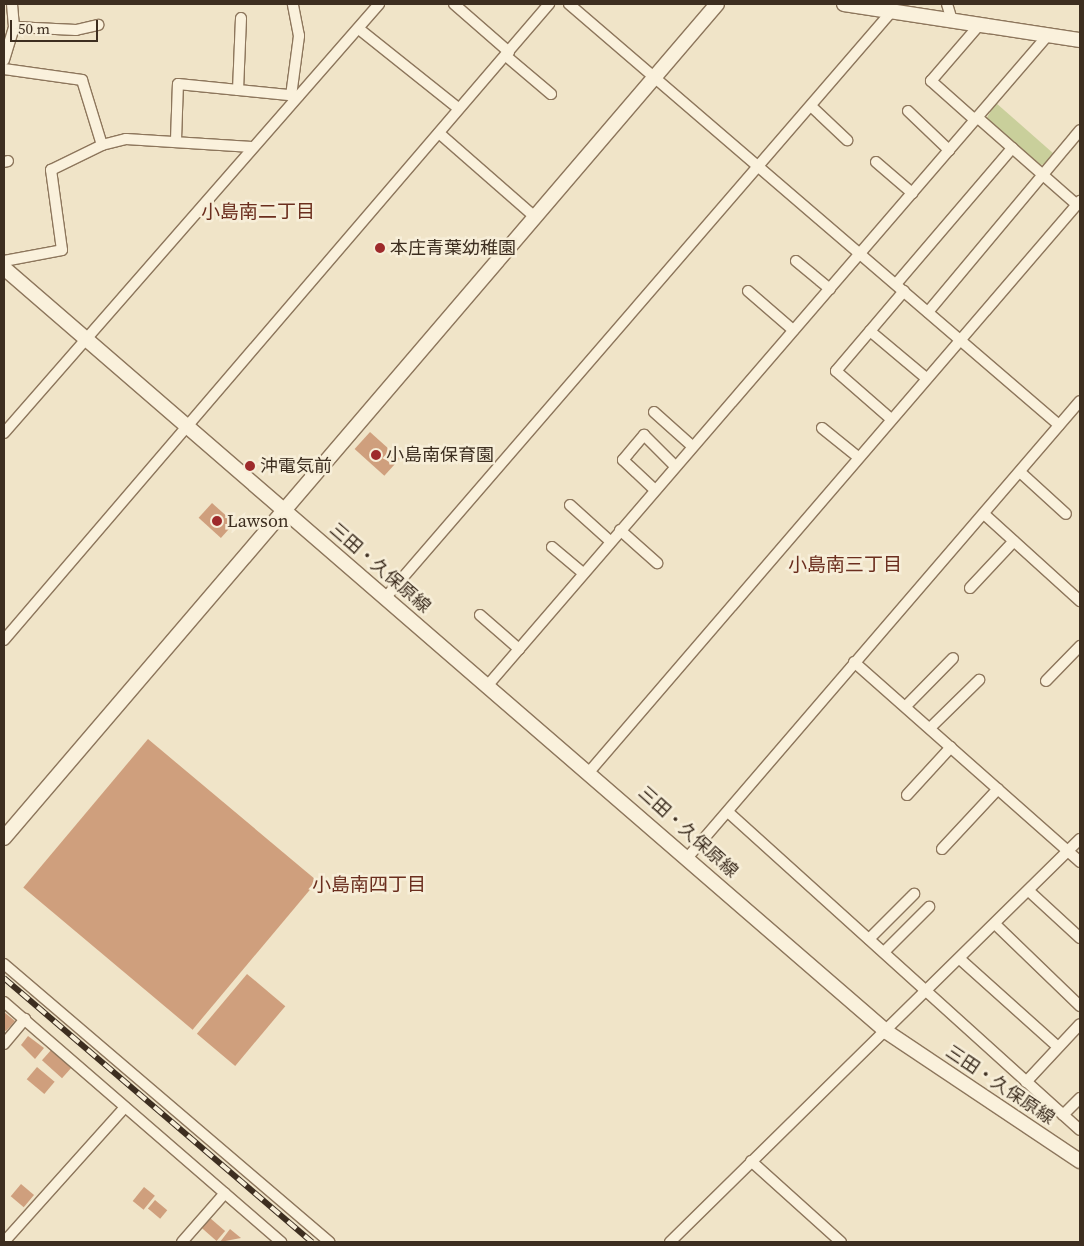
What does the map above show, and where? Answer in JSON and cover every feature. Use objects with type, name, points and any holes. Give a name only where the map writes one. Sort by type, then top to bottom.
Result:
[{"type":"street","points":[[4,60],[14,27],[12,4]]},
{"type":"street","points":[[293,4],[299,36],[294,96]]},
{"type":"street","points":[[4,432],[252,147],[294,96],[359,29],[379,4]]},
{"type":"street","points":[[454,4],[550,94]]},
{"type":"street","points":[[4,640],[186,425],[458,108],[508,54],[549,4]]},
{"type":"street","points":[[569,4],[657,76],[1059,425]]},
{"type":"street","points":[[4,838],[286,511],[717,4]]},
{"type":"street","points":[[844,4],[1080,40]]},
{"type":"street","points":[[947,4],[952,20]]},
{"type":"street","points":[[386,597],[892,11]]},
{"type":"street","points":[[238,90],[240,18]]},
{"type":"street","points":[[590,770],[959,339],[1079,203],[931,81],[980,24]]},
{"type":"street","points":[[14,27],[76,30],[98,25]]},
{"type":"street","points":[[359,29],[458,108]]},
{"type":"street","points":[[488,685],[610,541],[1048,35]]},
{"type":"street","points":[[4,69],[82,80],[102,145]]},
{"type":"street","points":[[176,140],[178,84],[294,96]]},
{"type":"street","points":[[811,106],[847,140]]},
{"type":"street","points":[[908,111],[949,150]]},
{"type":"street","points":[[928,312],[1080,130]]},
{"type":"street","points":[[438,133],[536,218]]},
{"type":"street","points":[[4,261],[62,250],[51,170],[102,145],[126,139],[176,140],[252,147]]},
{"type":"street","points":[[891,419],[836,371],[870,331],[900,287],[1012,148]]},
{"type":"street","points":[[876,162],[912,193]]},
{"type":"street","points":[[796,261],[830,289]]},
{"type":"street","name":"三田・久保原線","points":[[4,268],[488,685],[590,770],[888,1032],[1080,1160]]},
{"type":"street","points":[[748,290],[793,330]]},
{"type":"street","points":[[870,331],[926,378]]},
{"type":"street","points":[[688,857],[1080,400]]},
{"type":"street","points":[[654,412],[692,446]]},
{"type":"street","points":[[822,428],[858,458]]},
{"type":"street","points":[[655,490],[623,460],[644,435],[675,466]]},
{"type":"street","points":[[1020,472],[1066,514]]},
{"type":"street","points":[[570,505],[610,541]]},
{"type":"street","points":[[984,514],[1080,601]]},
{"type":"street","points":[[620,530],[657,563]]},
{"type":"street","points":[[970,588],[1014,541]]},
{"type":"street","points":[[552,547],[583,573]]},
{"type":"street","points":[[480,614],[518,649]]},
{"type":"street","points":[[1046,681],[1080,646]]},
{"type":"street","points":[[906,706],[954,658]]},
{"type":"street","points":[[854,662],[906,706],[1080,862]]},
{"type":"street","points":[[930,728],[979,680]]},
{"type":"street","points":[[907,795],[951,747]]},
{"type":"street","points":[[942,849],[998,789]]},
{"type":"street","points":[[728,812],[1080,1130]]},
{"type":"street","points":[[670,1242],[751,1161],[888,1032],[1030,892],[1080,839]]},
{"type":"street","points":[[1030,892],[1080,938]]},
{"type":"street","points":[[869,939],[914,894]]},
{"type":"street","points":[[884,952],[929,907]]},
{"type":"street","points":[[996,925],[1080,1006]]},
{"type":"street","points":[[961,960],[1058,1047]]},
{"type":"street","points":[[4,964],[330,1242]]},
{"type":"street","points":[[4,1002],[281,1242]]},
{"type":"street","points":[[4,1044],[25,1019]]},
{"type":"street","points":[[1026,1082],[1080,1024]]},
{"type":"street","points":[[1064,1116],[1080,1098]]},
{"type":"street","points":[[4,1242],[124,1107]]},
{"type":"street","points":[[751,1161],[841,1242]]},
{"type":"street","points":[[182,1242],[225,1193]]},
{"type":"green space","points":[[996,103],[1054,154],[1046,164],[1040,165],[986,119]]},
{"type":"building","points":[[370,432],[400,459],[384,476],[355,449]]},
{"type":"building","name":"Lawson","points":[[212,503],[234,523],[221,538],[199,518]]},
{"type":"building","points":[[148,739],[317,881],[193,1030],[23,888]]},
{"type":"building","points":[[247,974],[285,1006],[235,1066],[197,1034]]},
{"type":"building","points":[[4,1012],[15,1021],[6,1031],[4,1030]]},
{"type":"building","points":[[28,1036],[44,1048],[35,1059],[21,1045]]},
{"type":"building","points":[[52,1049],[72,1067],[62,1078],[42,1060]]},
{"type":"building","points":[[37,1067],[55,1082],[44,1094],[27,1079]]},
{"type":"building","points":[[21,1184],[34,1195],[24,1207],[11,1196]]},
{"type":"building","points":[[144,1187],[155,1196],[144,1210],[133,1201]]},
{"type":"building","points":[[155,1200],[167,1210],[160,1219],[148,1208]]},
{"type":"building","points":[[210,1218],[225,1231],[217,1241],[201,1228]]},
{"type":"building","points":[[230,1229],[241,1238],[220,1242]]},
{"type":"railway","points":[[4,978],[312,1242]]},
{"type":"place","name":"本庄青葉幼稚園","points":[[380,248]]},
{"type":"place","name":"小島南保育園","points":[[376,455]]},
{"type":"place","name":"沖電気前","points":[[250,466]]},
{"type":"place","name":"Lawson","points":[[217,521]]},
{"type":"district","name":"小島南二丁目","points":[[258,212]]},
{"type":"district","name":"小島南三丁目","points":[[845,565]]},
{"type":"district","name":"小島南四丁目","points":[[369,885]]}]
